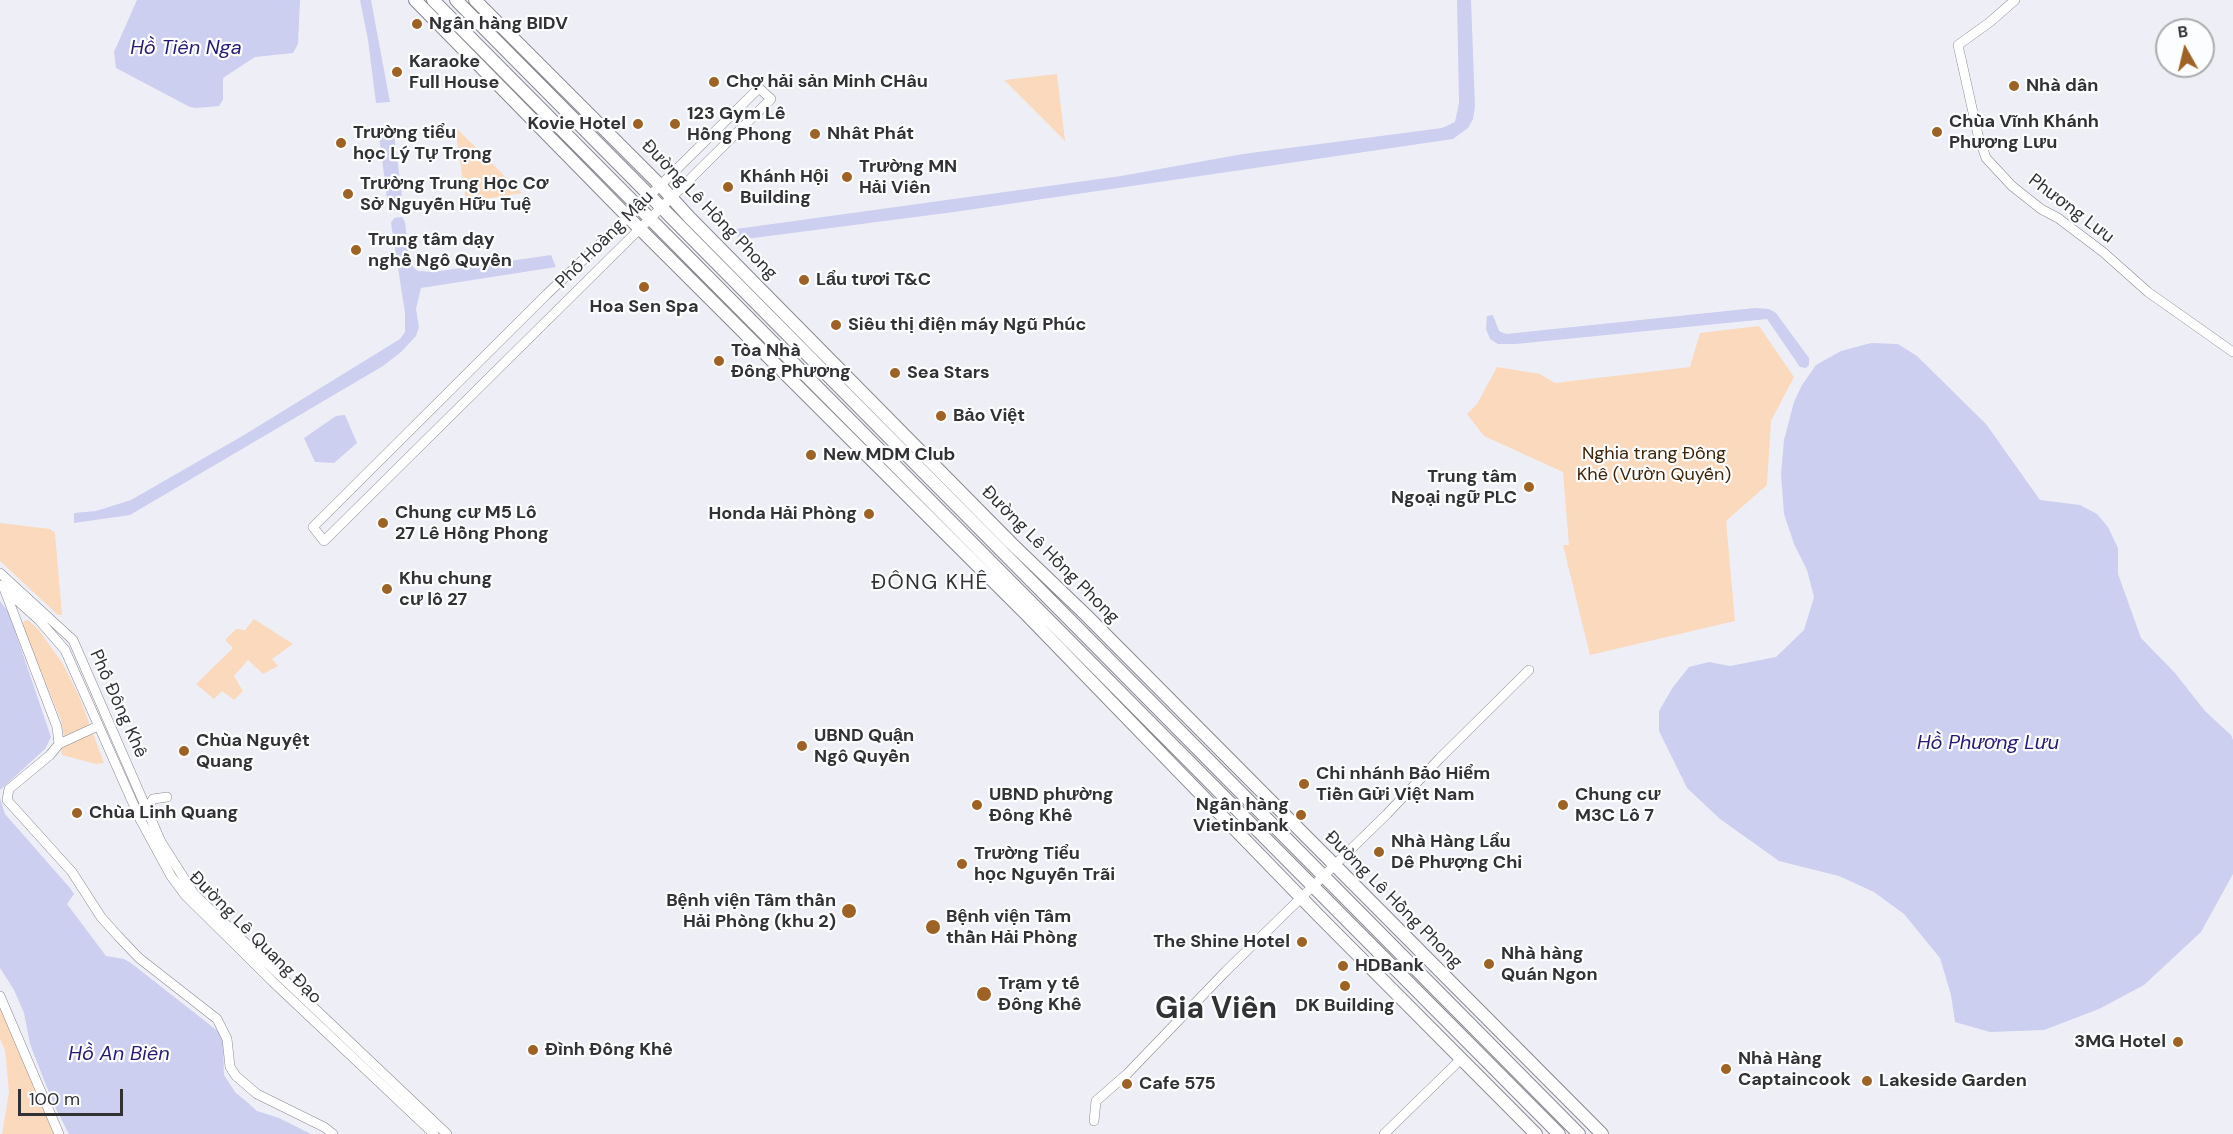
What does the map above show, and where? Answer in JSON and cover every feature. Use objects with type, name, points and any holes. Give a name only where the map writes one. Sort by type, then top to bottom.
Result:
[{"type":"main road","points":[[415,0],[628,217],[1026,614],[1302,898],[1536,1134]]},
{"type":"main road","points":[[433,0],[1559,1134]]},
{"type":"main road","name":"Đường Lê Hồng Phong","points":[[456,0],[1579,1134]]},
{"type":"main road","name":"Đường Lê Hồng Phong","points":[[475,0],[672,197],[689,218],[1011,543],[1086,615],[1333,866],[1602,1134]]},
{"type":"main road","points":[[486,31],[496,21]]},
{"type":"street","name":"Phương Lưu","points":[[2014,0],[1990,22],[1958,45],[1978,135],[1986,158],[2012,186],[2041,209],[2058,218],[2103,252],[2148,292],[2233,352]]},
{"type":"street","name":"Phố Hoàng Mậu","points":[[759,88],[771,99],[324,541],[313,527],[547,294],[639,206],[759,88]]},
{"type":"street","points":[[547,294],[561,306]]},
{"type":"street","points":[[366,475],[379,487]]},
{"type":"street","points":[[0,575],[2,586],[57,727],[59,744]]},
{"type":"street","points":[[0,575],[72,640],[65,650]]},
{"type":"street","name":"Đường Lê Quang Đạo","points":[[2,586],[39,620],[65,650],[123,785],[154,846],[185,895],[434,1134]]},
{"type":"street","name":"Phố Đông Khê","points":[[72,640],[134,781]]},
{"type":"street","points":[[1094,1121],[1096,1101],[1127,1074],[1226,971],[1529,670]]},
{"type":"street","points":[[98,726],[59,744],[50,755],[9,789],[7,800],[72,872],[101,917],[139,958],[217,1019],[227,1038],[230,1067],[236,1076],[257,1094],[324,1127],[333,1134]]},
{"type":"street","points":[[123,785],[134,781]]},
{"type":"street","name":"Đường Lê Quang Đạo","points":[[134,781],[161,842],[194,894],[447,1134]]},
{"type":"street","points":[[148,814],[153,799],[167,797]]},
{"type":"street","points":[[0,996],[59,1134]]},
{"type":"street","points":[[1384,1134],[1461,1059]]},
{"type":"green space","points":[[1057,74],[1065,141],[1004,80]]},
{"type":"green space","points":[[455,127],[522,193],[466,202]]},
{"type":"green space","name":"Nghia trang Đông Khê (Vườn Quyến)","points":[[1759,326],[1794,377],[1771,421],[1767,485],[1726,521],[1735,621],[1590,655],[1563,545],[1569,545],[1563,472],[1484,436],[1467,414],[1477,404],[1497,367],[1540,374],[1555,383],[1690,367],[1700,333]]},
{"type":"green space","points":[[0,523],[50,529],[55,533],[62,615],[58,615],[0,561]]},
{"type":"green space","points":[[254,619],[293,644],[272,659],[278,666],[263,674],[248,660],[234,676],[243,691],[234,700],[222,691],[214,699],[196,684],[233,648],[225,640],[236,629],[245,630]]},
{"type":"green space","points":[[28,620],[38,629],[63,664],[79,696],[104,763],[96,764],[62,755],[61,749],[65,744],[61,720],[22,626],[24,621]]},
{"type":"green space","points":[[0,999],[56,1134],[2,1134],[9,1092],[5,1050],[0,1039]]},
{"type":"water","name":"Hồ Tiên Nga","points":[[137,0],[300,0],[298,44],[293,53],[255,57],[223,78],[223,100],[219,106],[190,107],[116,68],[114,52]]},
{"type":"water","points":[[360,0],[371,0],[390,102],[376,103]]},
{"type":"water","points":[[1457,0],[1471,0],[1475,107],[1473,119],[1468,128],[1453,139],[954,212],[738,240],[736,229],[1121,176],[1243,154],[1442,128],[1455,122],[1459,103]]},
{"type":"water","points":[[393,126],[403,204],[401,211],[391,211],[388,206],[378,128]]},
{"type":"water","points":[[402,217],[405,222],[409,259],[418,271],[433,272],[551,255],[556,267],[421,288],[416,309],[419,327],[416,336],[383,366],[130,515],[74,523],[74,513],[96,511],[131,500],[244,435],[400,339],[405,332],[405,313],[391,223],[394,218]]},
{"type":"water","points":[[1755,308],[1769,309],[1776,313],[1809,358],[1809,365],[1806,368],[1800,367],[1767,319],[1516,344],[1498,344],[1490,339],[1486,329],[1487,316],[1493,315],[1499,331],[1506,334]]},
{"type":"water","name":"Hồ Phương Lưu","points":[[1871,343],[1898,344],[1917,356],[1986,424],[2040,500],[2080,505],[2097,514],[2108,527],[2118,548],[2118,574],[2141,638],[2175,673],[2205,711],[2231,735],[2233,740],[2233,874],[2201,932],[2144,985],[2099,1009],[2044,1030],[1990,1032],[1955,1022],[1951,995],[1940,958],[1904,914],[1874,892],[1839,876],[1779,861],[1720,819],[1687,788],[1659,731],[1659,711],[1673,687],[1689,667],[1709,662],[1730,666],[1776,657],[1804,630],[1814,597],[1807,570],[1794,544],[1784,514],[1781,474],[1784,440],[1794,402],[1802,385],[1816,365],[1841,351]]},
{"type":"water","points":[[345,415],[357,443],[334,463],[315,462],[304,438],[336,416]]},
{"type":"water","points":[[0,601],[9,613],[51,737],[45,749],[0,790]]},
{"type":"water","name":"Hồ An Biên","points":[[0,798],[5,814],[70,888],[74,894],[67,904],[106,956],[124,959],[131,963],[219,1032],[223,1043],[224,1075],[235,1092],[257,1111],[279,1118],[311,1134],[69,1134],[55,1107],[30,1044],[24,1013],[14,990],[0,968]]},
{"type":"place","name":"Ngân hàng BIDV","points":[[417,24]]},
{"type":"place","name":"Karaoke Full House","points":[[397,72]]},
{"type":"place","name":"Chợ hải sản Minh CHâu","points":[[714,82]]},
{"type":"place","name":"Nhà dân","points":[[2014,86]]},
{"type":"place","name":"Kovie Hotel","points":[[638,124]]},
{"type":"place","name":"123 Gym Lê Hồng Phong","points":[[675,124]]},
{"type":"place","name":"Chùa Vĩnh Khánh Phương Lưu","points":[[1937,132]]},
{"type":"place","name":"Nhât Phát","points":[[815,134]]},
{"type":"place","name":"Trường tiểu học Lý Tự Trọng","points":[[341,143]]},
{"type":"place","name":"Trường MN Hải Viên","points":[[847,177]]},
{"type":"place","name":"Khánh Hội Building","points":[[728,187]]},
{"type":"place","name":"Trường Trung Học Cơ Sở Nguyễn Hữu Tuệ","points":[[348,194]]},
{"type":"place","name":"Trung tâm dạy nghề Ngô Quyền","points":[[356,250]]},
{"type":"place","name":"Lẩu tươi T&C","points":[[804,280]]},
{"type":"place","name":"Hoa Sen Spa","points":[[644,287]]},
{"type":"place","name":"Siêu thị điện máy Ngũ Phúc","points":[[836,325]]},
{"type":"place","name":"Tòa Nhà Đông Phương","points":[[719,361]]},
{"type":"place","name":"Sea Stars","points":[[895,373]]},
{"type":"place","name":"Bảo Việt","points":[[941,416]]},
{"type":"place","name":"New MDM Club","points":[[811,455]]},
{"type":"place","name":"Trung tâm Ngoại ngữ PLC","points":[[1529,487]]},
{"type":"place","name":"Honda Hải Phòng","points":[[869,514]]},
{"type":"place","name":"Chung cư M5 Lô 27 Lê Hồng Phong","points":[[383,523]]},
{"type":"place","name":"Khu chung cư lô 27","points":[[387,589]]},
{"type":"place","name":"UBND Quận Ngô Quyền","points":[[802,746]]},
{"type":"place","name":"Chùa Nguyệt Quang","points":[[184,751]]},
{"type":"place","name":"Chi nhánh Bảo Hiểm Tiền Gửi Việt Nam","points":[[1304,784]]},
{"type":"place","name":"UBND phường Đông Khê","points":[[977,805]]},
{"type":"place","name":"Chung cư M3C Lô 7","points":[[1563,805]]},
{"type":"place","name":"Chùa Linh Quang","points":[[77,813]]},
{"type":"place","name":"Ngân hàng Vietinbank","points":[[1301,815]]},
{"type":"place","name":"Nhà Hàng Lẩu Dê Phượng Chi","points":[[1379,852]]},
{"type":"place","name":"Trường Tiểu học Nguyễn Trãi","points":[[962,864]]},
{"type":"place","name":"Bệnh viện Tâm thần Hải Phòng (khu 2)","points":[[849,911]]},
{"type":"place","name":"Bệnh viện Tâm thần Hải Phòng","points":[[933,927]]},
{"type":"place","name":"The Shine Hotel","points":[[1302,942]]},
{"type":"place","name":"Nhà hàng Quán Ngon","points":[[1489,964]]},
{"type":"place","name":"HDBank","points":[[1343,966]]},
{"type":"place","name":"DK Building","points":[[1345,986]]},
{"type":"place","name":"Trạm y tế Đông Khê","points":[[984,994]]},
{"type":"place","name":"3MG Hotel","points":[[2178,1042]]},
{"type":"place","name":"Đình Đông Khê","points":[[533,1050]]},
{"type":"place","name":"Nhà Hàng Captaincook","points":[[1726,1069]]},
{"type":"place","name":"Lakeside Garden","points":[[1867,1081]]},
{"type":"place","name":"Cafe 575","points":[[1127,1084]]},
{"type":"district","name":"ĐÔNG KHÊ","points":[[930,583]]},
{"type":"district","name":"Gia Viên","points":[[1216,1010]]}]
